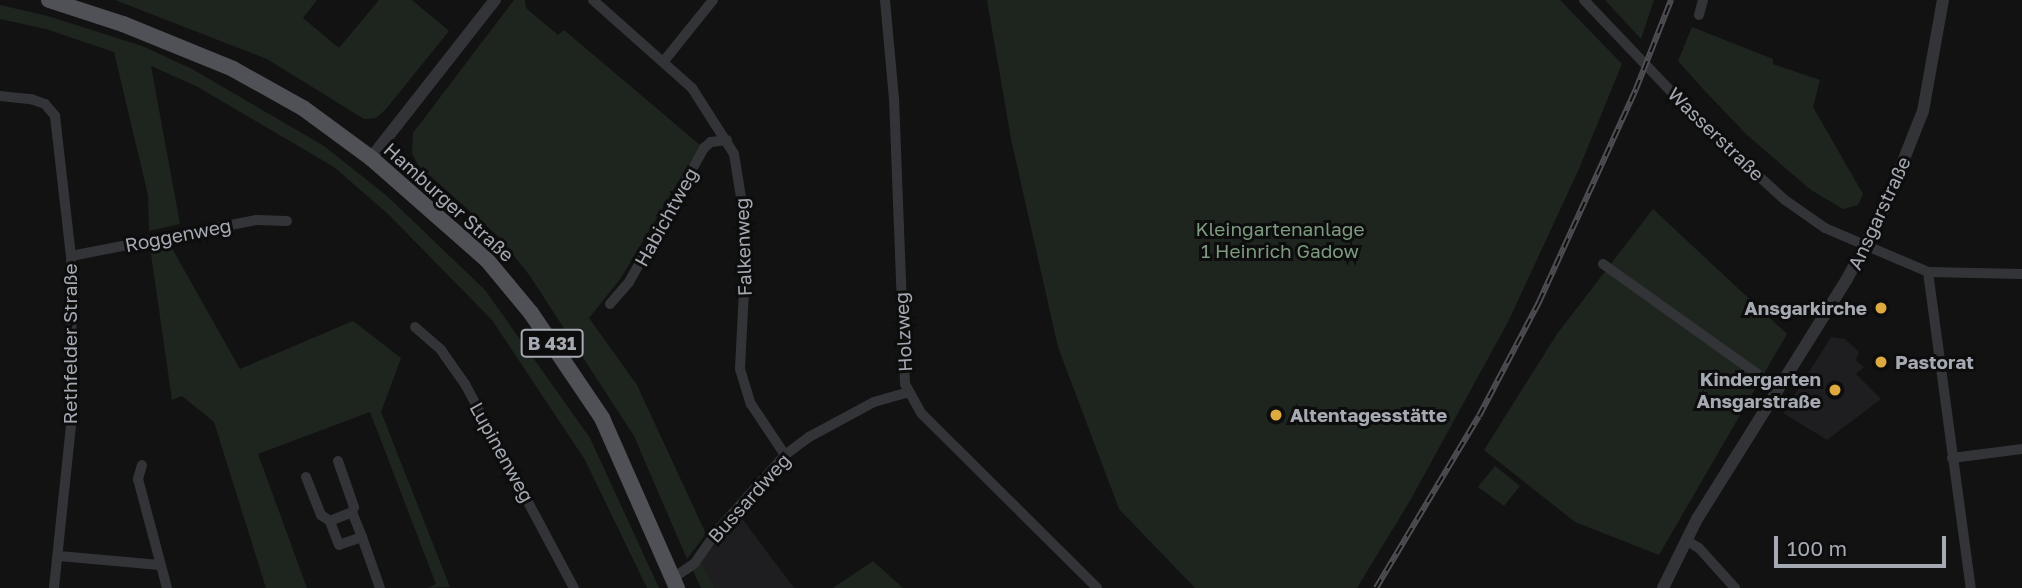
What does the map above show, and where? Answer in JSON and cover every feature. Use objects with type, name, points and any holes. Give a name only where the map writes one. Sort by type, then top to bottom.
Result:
[{"type":"main road","name":"Hamburger Straße","points":[[49,0],[123,24],[233,69],[303,108],[370,158],[487,260],[531,313],[602,418],[675,583]]},
{"type":"street","points":[[370,158],[495,0]]},
{"type":"street","name":"Falkenweg","points":[[593,0],[664,61],[700,98],[727,140],[739,170],[747,234],[740,369],[751,404],[785,455]]},
{"type":"street","points":[[664,61],[713,0]]},
{"type":"street","name":"Holzweg","points":[[885,0],[894,98],[902,352],[909,392],[921,412],[1097,588]]},
{"type":"street","name":"Wasserstraße","points":[[1584,0],[1704,127],[1785,200],[1825,228],[1864,247],[1928,272]]},
{"type":"street","points":[[1699,15],[1703,0]]},
{"type":"street","name":"Ansgarstraße","points":[[1663,588],[1686,540],[1864,247],[1884,209],[1923,111],[1943,0]]},
{"type":"street","name":"Rethfelder Straße","points":[[0,96],[31,99],[44,104],[55,116],[71,256],[72,416],[54,588]]},
{"type":"street","name":"Habichtweg","points":[[610,304],[629,282],[704,149],[711,142],[727,140]]},
{"type":"street","name":"Roggenweg","points":[[71,256],[257,220],[287,221]]},
{"type":"street","points":[[1603,264],[1778,389]]},
{"type":"street","points":[[1971,588],[1928,272],[2022,274]]},
{"type":"street","name":"Lupinenweg","points":[[415,327],[441,350],[465,384],[574,588]]},
{"type":"street","name":"Bussardweg","points":[[675,583],[694,564],[716,532],[785,455],[809,437],[874,402],[909,392]]},
{"type":"street","points":[[1952,458],[2022,449]]},
{"type":"street","points":[[338,461],[354,507],[352,512],[380,588]]},
{"type":"street","points":[[142,465],[138,479],[167,588]]},
{"type":"street","points":[[306,477],[321,516],[330,521],[339,545],[362,537]]},
{"type":"street","points":[[330,521],[352,512]]},
{"type":"street","points":[[1686,540],[1699,548],[1735,588]]},
{"type":"street","points":[[58,556],[160,565]]},
{"type":"shaded area","name":"Kindergarten Ansgarstraße","points":[[1831,337],[1845,339],[1859,352],[1856,360],[1864,367],[1856,374],[1881,399],[1827,440],[1783,413]]},
{"type":"shaded area","points":[[738,513],[794,588],[715,588],[701,562]]},
{"type":"green space","points":[[115,0],[317,0],[303,18],[339,48],[379,0],[412,0],[449,31],[386,109],[376,118],[364,119],[267,59]]},
{"type":"green space","points":[[514,0],[525,0],[526,8],[558,35],[564,30],[700,145],[621,278],[589,318],[637,385],[706,534],[687,559],[634,436],[530,276],[500,238],[418,165],[412,153],[413,133]]},
{"type":"green space","name":"Kleingartenanlage 1 Heinrich Gadow","points":[[987,0],[1560,0],[1622,64],[1578,171],[1509,320],[1411,499],[1357,588],[1195,588],[1119,509],[1058,347],[1011,139]]},
{"type":"green space","points":[[1605,0],[1654,0],[1641,39]]},
{"type":"green space","points":[[0,5],[48,16],[142,46],[192,69],[324,146],[387,196],[485,290],[590,438],[659,588],[647,588],[585,460],[492,320],[388,214],[334,167],[196,86],[151,66],[180,224],[149,231],[148,195],[114,52],[46,29],[0,19]]},
{"type":"green space","points":[[1692,27],[1773,59],[1773,64],[1820,80],[1813,107],[1863,194],[1858,205],[1843,209],[1811,190],[1747,135],[1705,91],[1678,61]]},
{"type":"green space","points":[[1653,209],[1787,334],[1659,555],[1575,522],[1484,450],[1557,334]]},
{"type":"green space","points":[[169,243],[240,369],[353,321],[401,358],[381,412],[450,587],[427,588],[436,584],[370,412],[258,454],[307,588],[266,588],[214,422],[182,396],[172,400],[150,247]]},
{"type":"green space","points":[[1495,466],[1520,486],[1504,506],[1478,487]]},
{"type":"green space","points":[[873,561],[903,588],[833,588]]},
{"type":"green space","points":[[701,562],[715,588],[701,588],[693,571]]},
{"type":"railway","points":[[1376,588],[1479,416],[1539,302],[1636,89],[1671,0]]},
{"type":"place","name":"Ansgarkirche","points":[[1881,308]]},
{"type":"place","name":"Pastorat","points":[[1881,362]]},
{"type":"place","name":"Kindergarten Ansgarstraße","points":[[1835,390]]},
{"type":"place","name":"Altentagesstätte","points":[[1276,415]]}]
